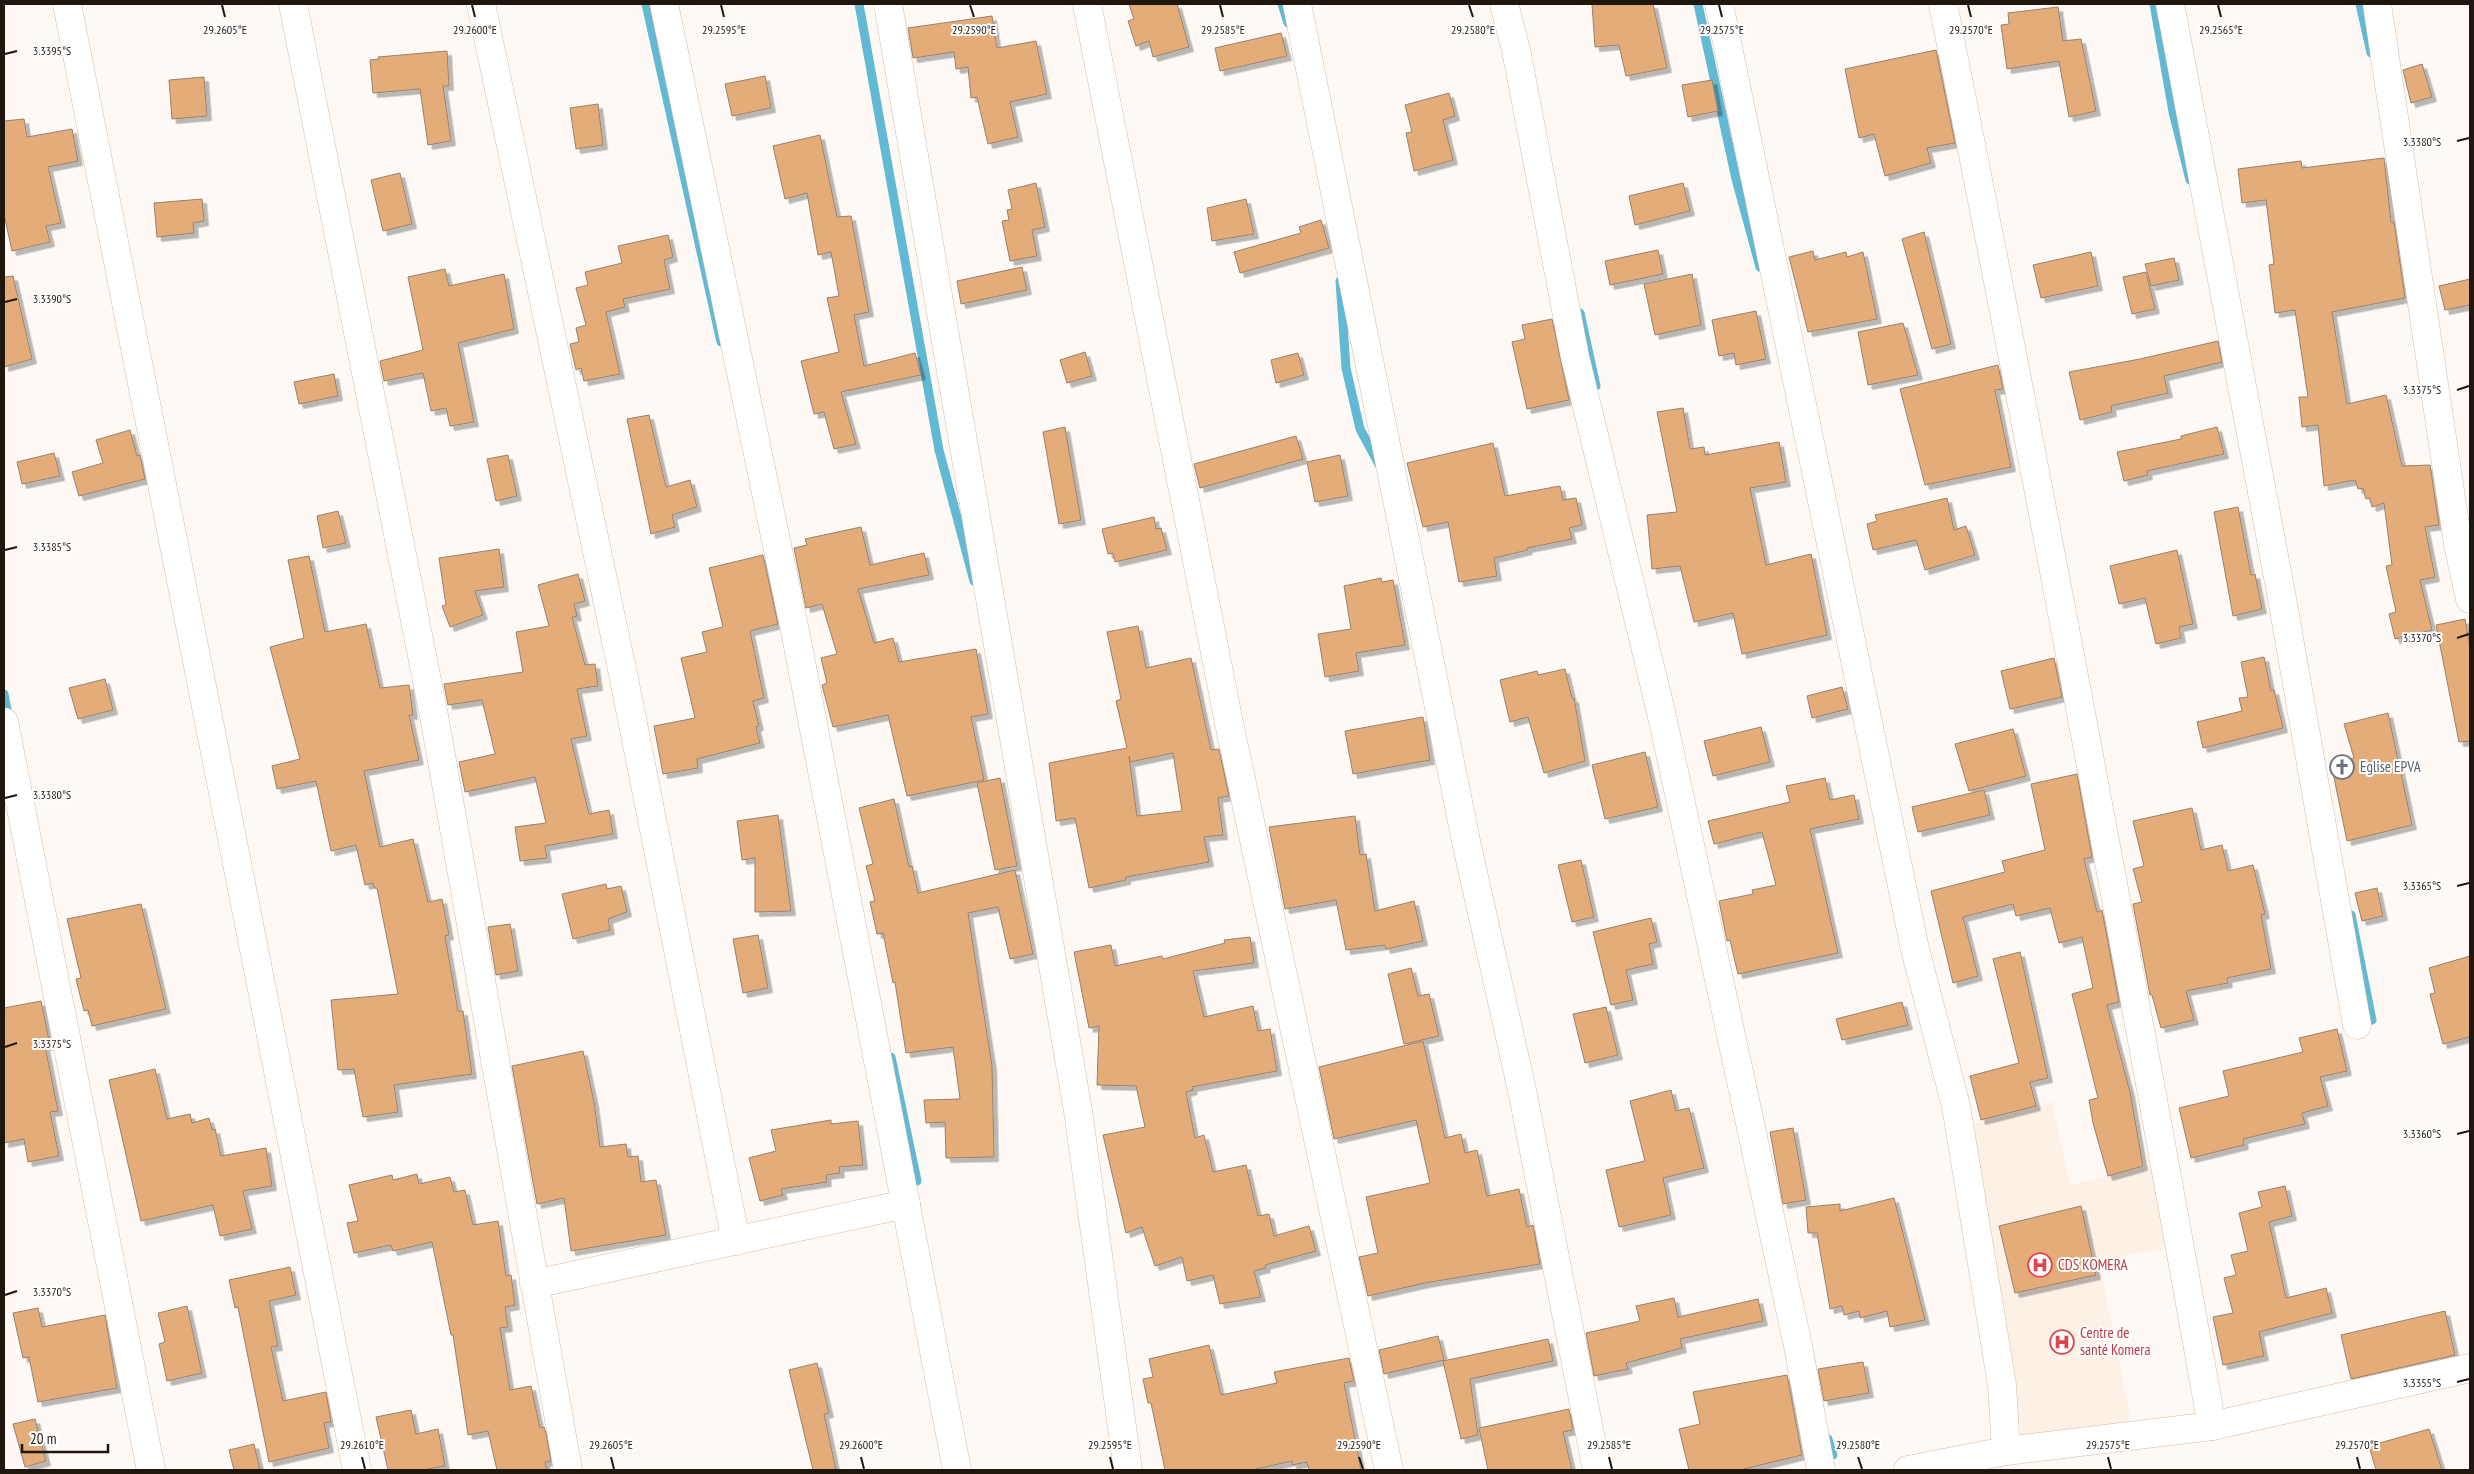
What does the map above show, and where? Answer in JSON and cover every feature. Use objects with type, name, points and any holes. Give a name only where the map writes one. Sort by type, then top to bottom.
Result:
[{"type":"street","points":[[67,4],[357,1470]]},
{"type":"street","points":[[293,4],[434,716],[568,1470]]},
{"type":"street","points":[[481,4],[623,674],[736,1241]]},
{"type":"street","points":[[664,4],[797,641],[957,1470]]},
{"type":"street","points":[[888,4],[1078,1111],[1128,1470]]},
{"type":"street","points":[[1087,4],[1229,723],[1389,1470]]},
{"type":"street","points":[[1297,4],[1461,817],[1522,1090],[1597,1470]]},
{"type":"street","points":[[1504,4],[1516,50],[1575,357],[1683,813],[1798,1346],[1821,1470]]},
{"type":"street","points":[[1719,4],[1915,949],[1956,1106],[2002,1386],[2006,1451]]},
{"type":"street","points":[[1943,4],[2002,298],[2128,952],[2212,1426]]},
{"type":"street","points":[[2170,4],[2282,593],[2357,1025]]},
{"type":"street","points":[[2377,4],[2458,544],[2470,599]]},
{"type":"street","points":[[4,722],[151,1470]]},
{"type":"street","points":[[534,1284],[906,1204]]},
{"type":"street","points":[[1908,1470],[2006,1451],[2212,1426],[2470,1368]]},
{"type":"shaded area","name":"Centre de santé Komera","points":[[2052,1102],[2070,1185],[2163,1162],[2178,1245],[2099,1261],[2131,1422],[2022,1437],[2005,1344],[1974,1124]]},
{"type":"building","points":[[1129,4],[1177,4],[1189,47],[1153,57],[1149,41],[1136,46],[1128,21],[1134,19]]},
{"type":"building","points":[[1592,4],[1653,4],[1667,68],[1626,76],[1619,45],[1595,47]]},
{"type":"building","points":[[2058,7],[2063,41],[2081,39],[2096,111],[2069,117],[2059,61],[2007,69],[2001,25],[2009,24],[2008,13]]},
{"type":"building","points":[[992,16],[997,48],[1036,41],[1047,94],[1010,102],[1018,137],[988,144],[977,97],[971,98],[968,67],[956,69],[954,52],[913,58],[908,28]]},
{"type":"building","points":[[1281,33],[1287,56],[1220,71],[1215,48]]},
{"type":"building","points":[[1936,50],[1955,143],[1927,148],[1931,163],[1885,176],[1874,134],[1859,138],[1845,69]]},
{"type":"building","points":[[447,51],[449,86],[443,86],[451,141],[428,145],[420,89],[373,93],[370,60],[379,59],[378,57]]},
{"type":"building","points":[[2422,64],[2432,97],[2411,103],[2403,70]]},
{"type":"building","points":[[765,76],[771,108],[732,116],[725,84]]},
{"type":"building","points":[[204,77],[207,116],[172,119],[169,80]]},
{"type":"building","points":[[1712,80],[1718,111],[1688,117],[1682,85]]},
{"type":"building","points":[[1449,93],[1455,116],[1443,120],[1453,160],[1414,171],[1406,133],[1412,132],[1405,105]]},
{"type":"building","points":[[598,104],[603,145],[576,149],[570,108]]},
{"type":"building","points":[[24,119],[27,137],[72,129],[78,161],[48,167],[61,223],[46,226],[50,242],[12,251],[4,214],[4,121]]},
{"type":"building","points":[[820,135],[837,217],[851,216],[869,312],[854,315],[864,366],[915,353],[921,375],[841,392],[856,444],[834,449],[824,412],[814,414],[801,361],[839,352],[827,298],[839,296],[831,252],[818,255],[807,193],[785,199],[773,146]]},
{"type":"building","points":[[2384,158],[2391,222],[2394,222],[2405,298],[2332,312],[2347,404],[2386,395],[2402,466],[2430,465],[2439,525],[2425,527],[2435,577],[2420,580],[2432,630],[2395,639],[2389,614],[2396,612],[2386,566],[2392,565],[2384,503],[2372,507],[2370,498],[2366,499],[2363,488],[2358,489],[2355,480],[2324,486],[2318,425],[2302,427],[2299,397],[2308,397],[2295,310],[2275,313],[2269,265],[2274,264],[2266,200],[2242,203],[2238,169],[2301,161],[2302,168]]},
{"type":"building","points":[[400,173],[412,224],[383,231],[371,180]]},
{"type":"building","points":[[1036,183],[1045,227],[1032,230],[1037,256],[1010,261],[1002,221],[1009,220],[1007,210],[1012,209],[1008,190]]},
{"type":"building","points":[[1683,183],[1690,211],[1635,225],[1629,196]]},
{"type":"building","points":[[202,199],[204,221],[193,223],[194,233],[157,237],[154,203]]},
{"type":"building","points":[[1246,199],[1254,234],[1212,241],[1207,208]]},
{"type":"building","points":[[1321,220],[1329,248],[1240,273],[1234,252],[1301,233],[1299,227]]},
{"type":"building","points":[[1924,232],[1951,344],[1932,349],[1902,239]]},
{"type":"building","points":[[668,235],[673,257],[664,260],[670,289],[623,299],[625,307],[606,312],[620,374],[584,381],[581,368],[576,370],[570,344],[579,342],[576,328],[586,325],[576,288],[588,285],[585,272],[622,263],[618,246]]},
{"type":"building","points":[[1658,250],[1663,274],[1610,285],[1605,261]]},
{"type":"building","points":[[1813,251],[1815,260],[1846,252],[1847,257],[1863,252],[1877,319],[1808,332],[1789,257]]},
{"type":"building","points":[[2091,252],[2098,286],[2041,298],[2033,265]]},
{"type":"building","points":[[2174,258],[2179,280],[2151,286],[2145,264]]},
{"type":"building","points":[[1022,267],[1027,290],[961,304],[957,281]]},
{"type":"building","points":[[445,269],[449,286],[504,274],[514,329],[458,343],[474,422],[450,426],[446,408],[431,411],[423,373],[384,381],[380,361],[423,350],[408,277]]},
{"type":"building","points":[[2146,272],[2155,309],[2132,314],[2123,277]]},
{"type":"building","points":[[1692,274],[1701,325],[1655,335],[1644,284]]},
{"type":"building","points":[[13,276],[32,359],[4,367],[4,277]]},
{"type":"building","points":[[2470,279],[2470,305],[2445,310],[2439,286]]},
{"type":"building","points":[[1756,311],[1766,359],[1736,365],[1734,353],[1719,356],[1712,320]]},
{"type":"building","points":[[1552,319],[1569,400],[1527,409],[1512,342],[1525,339],[1522,325]]},
{"type":"building","points":[[1903,323],[1918,375],[1868,385],[1858,332]]},
{"type":"building","points":[[2218,341],[2222,362],[2164,376],[2168,393],[2111,406],[2112,412],[2080,420],[2069,372],[2140,359]]},
{"type":"building","points":[[1085,352],[1092,376],[1067,383],[1060,360]]},
{"type":"building","points":[[1298,353],[1304,375],[1276,383],[1271,360]]},
{"type":"building","points":[[1998,365],[2003,389],[1995,390],[2011,467],[1925,485],[1900,389]]},
{"type":"building","points":[[334,374],[338,396],[299,404],[294,382]]},
{"type":"building","points":[[1683,408],[1690,449],[1704,447],[1705,455],[1779,442],[1786,482],[1750,488],[1766,565],[1811,554],[1827,635],[1742,654],[1733,613],[1694,622],[1680,566],[1652,569],[1647,515],[1677,512],[1657,412]]},
{"type":"building","points":[[649,415],[666,487],[690,480],[697,507],[672,515],[675,527],[651,534],[627,419]]},
{"type":"building","points":[[1065,427],[1081,520],[1059,524],[1043,432]]},
{"type":"building","points":[[2217,427],[2224,454],[2147,471],[2148,475],[2124,481],[2117,452],[2181,439],[2181,436]]},
{"type":"building","points":[[130,430],[137,456],[140,455],[145,479],[79,496],[72,472],[103,463],[96,440]]},
{"type":"building","points":[[1296,436],[1303,459],[1200,488],[1194,464]]},
{"type":"building","points":[[1493,443],[1505,496],[1560,486],[1563,500],[1576,498],[1582,525],[1569,528],[1572,539],[1527,548],[1528,550],[1494,558],[1497,576],[1459,582],[1448,522],[1423,527],[1407,463]]},
{"type":"building","points":[[54,453],[60,476],[22,484],[17,462]]},
{"type":"building","points":[[508,455],[517,496],[496,501],[487,459]]},
{"type":"building","points":[[1340,455],[1348,496],[1315,502],[1307,462]]},
{"type":"building","points":[[1947,498],[1954,530],[1966,526],[1975,555],[1925,570],[1916,540],[1873,550],[1867,524],[1877,521],[1875,515]]},
{"type":"building","points":[[2238,507],[2251,575],[2255,574],[2262,609],[2233,616],[2214,512]]},
{"type":"building","points":[[338,511],[346,543],[323,548],[317,516]]},
{"type":"building","points":[[1154,517],[1156,529],[1161,528],[1167,550],[1115,562],[1113,553],[1108,554],[1102,529]]},
{"type":"building","points":[[861,527],[870,565],[924,553],[929,575],[858,589],[874,643],[893,638],[899,662],[976,649],[988,714],[971,717],[984,780],[907,796],[888,715],[833,727],[822,685],[827,683],[821,658],[837,654],[822,604],[806,608],[794,548],[807,545],[805,539]]},
{"type":"building","points":[[499,549],[504,587],[475,591],[483,615],[450,627],[442,606],[446,605],[439,558]]},
{"type":"building","points":[[2177,550],[2193,624],[2179,627],[2181,638],[2156,644],[2145,598],[2119,604],[2110,566]]},
{"type":"building","points":[[763,555],[778,624],[750,631],[764,698],[753,701],[759,726],[756,727],[760,743],[697,759],[698,768],[663,774],[654,726],[695,718],[681,658],[707,652],[702,632],[723,627],[709,568]]},
{"type":"building","points":[[309,556],[325,632],[366,624],[380,688],[409,685],[413,715],[409,715],[419,760],[364,771],[380,847],[413,839],[428,902],[442,899],[449,935],[445,936],[458,1011],[463,1011],[472,1074],[394,1085],[398,1112],[363,1117],[354,1069],[338,1070],[331,1000],[398,994],[377,888],[374,888],[373,883],[365,885],[356,845],[331,851],[316,781],[277,789],[272,766],[300,759],[270,647],[304,638],[288,560]]},
{"type":"building","points":[[578,574],[585,601],[574,604],[577,616],[572,617],[585,665],[595,664],[598,686],[577,689],[587,736],[571,739],[589,814],[609,810],[613,834],[545,846],[547,858],[520,861],[515,827],[546,823],[535,777],[465,792],[459,762],[495,754],[482,700],[448,705],[444,684],[523,672],[516,632],[549,626],[538,585]]},
{"type":"building","points":[[1381,578],[1382,582],[1393,580],[1405,645],[1356,653],[1359,671],[1325,677],[1318,634],[1351,629],[1344,586]]},
{"type":"building","points":[[2465,619],[2470,647],[2470,741],[2459,742],[2436,625]]},
{"type":"building","points":[[1138,626],[1146,668],[1191,658],[1211,750],[1219,749],[1229,796],[1218,798],[1223,835],[1204,837],[1209,862],[1126,877],[1126,880],[1089,888],[1075,818],[1056,821],[1049,763],[1127,748],[1116,701],[1121,699],[1107,632]],"holes":[[[1173,753],[1182,811],[1137,816],[1129,756],[1130,762]]]},
{"type":"building","points":[[2264,657],[2271,691],[2274,690],[2283,728],[2203,748],[2197,722],[2242,711],[2239,698],[2248,697],[2241,662]]},
{"type":"building","points":[[2054,658],[2062,697],[2010,709],[2001,671]]},
{"type":"building","points":[[1565,669],[1572,698],[1574,698],[1585,761],[1544,773],[1528,717],[1510,722],[1500,680],[1537,671],[1538,675]]},
{"type":"building","points":[[105,679],[113,710],[78,719],[69,688]]},
{"type":"building","points":[[1842,687],[1848,709],[1812,718],[1807,696]]},
{"type":"building","points":[[2388,713],[2412,825],[2347,841],[2331,763],[2354,758],[2344,724]]},
{"type":"building","points":[[1423,717],[1430,760],[1353,774],[1345,731]]},
{"type":"building","points":[[1761,727],[1770,762],[1713,776],[1704,741]]},
{"type":"building","points":[[2013,729],[2026,776],[1969,791],[1955,744]]},
{"type":"building","points":[[1645,752],[1658,807],[1605,819],[1592,765]]},
{"type":"building","points":[[2077,774],[2092,857],[2084,859],[2097,912],[2102,910],[2119,1002],[2107,1005],[2130,1092],[2143,1166],[2108,1176],[2093,1123],[2089,1100],[2098,1098],[2072,994],[2093,988],[2082,937],[2059,943],[2050,908],[2016,916],[2013,904],[1963,917],[1978,976],[1953,983],[1931,891],[2005,872],[2002,861],[2045,850],[2031,784]]},
{"type":"building","points":[[1000,778],[1017,866],[995,870],[977,783]]},
{"type":"building","points":[[1825,778],[1830,800],[1854,795],[1859,819],[1810,829],[1838,953],[1738,974],[1730,940],[1727,941],[1719,901],[1753,894],[1752,890],[1776,885],[1762,832],[1714,844],[1708,821],[1790,802],[1786,786]]},
{"type":"building","points":[[1984,790],[1990,815],[1918,832],[1912,807]]},
{"type":"building","points":[[894,799],[909,867],[912,866],[918,893],[1015,870],[1033,954],[1010,959],[998,907],[968,913],[992,1066],[994,1157],[946,1158],[945,1122],[926,1123],[924,1100],[960,1099],[953,1047],[906,1053],[895,982],[893,983],[883,933],[877,934],[870,902],[875,901],[866,866],[873,864],[859,808]]},
{"type":"building","points":[[2192,808],[2201,850],[2222,845],[2228,871],[2253,865],[2265,914],[2261,915],[2271,969],[2227,978],[2228,983],[2186,991],[2194,1020],[2161,1028],[2152,995],[2150,995],[2133,904],[2142,902],[2133,869],[2144,866],[2133,821]]},
{"type":"building","points":[[778,815],[791,911],[755,912],[755,858],[742,860],[737,821]]},
{"type":"building","points":[[1355,816],[1360,855],[1366,854],[1375,911],[1414,901],[1423,941],[1386,949],[1385,945],[1346,950],[1336,900],[1285,909],[1269,827]]},
{"type":"building","points":[[1581,860],[1594,917],[1572,922],[1558,865]]},
{"type":"building","points":[[606,884],[607,889],[621,886],[627,912],[608,919],[610,930],[573,939],[562,894]]},
{"type":"building","points":[[2377,888],[2383,916],[2362,921],[2355,893]]},
{"type":"building","points":[[141,904],[166,1009],[92,1026],[88,1010],[84,1011],[76,979],[81,978],[67,919]]},
{"type":"building","points":[[1651,918],[1657,942],[1649,944],[1653,964],[1626,970],[1633,1000],[1611,1005],[1593,932]]},
{"type":"building","points":[[510,924],[518,971],[496,975],[488,927]]},
{"type":"building","points":[[758,935],[768,988],[743,993],[733,939]]},
{"type":"building","points":[[1250,937],[1254,963],[1193,971],[1204,1017],[1253,1006],[1258,1031],[1270,1029],[1277,1071],[1192,1087],[1193,1090],[1186,1092],[1195,1138],[1204,1135],[1213,1172],[1246,1165],[1258,1216],[1269,1214],[1274,1236],[1309,1226],[1316,1251],[1265,1265],[1266,1268],[1254,1271],[1261,1297],[1220,1304],[1213,1275],[1187,1281],[1182,1257],[1155,1266],[1142,1227],[1126,1233],[1103,1135],[1145,1127],[1136,1086],[1097,1085],[1099,1026],[1089,1028],[1074,952],[1111,945],[1115,966],[1162,956],[1163,959],[1225,943],[1224,940]]},
{"type":"building","points":[[2020,952],[2048,1078],[2030,1082],[2036,1106],[1981,1120],[1970,1076],[2019,1063],[1993,959]]},
{"type":"building","points":[[2470,956],[2470,1037],[2443,1044],[2430,994],[2435,993],[2429,968]]},
{"type":"building","points":[[1411,968],[1418,996],[1429,994],[1439,1036],[1404,1044],[1388,974]]},
{"type":"building","points":[[41,1001],[50,1045],[45,1046],[58,1111],[50,1112],[59,1156],[28,1162],[24,1139],[4,1143],[4,1008]]},
{"type":"building","points":[[1902,1002],[1908,1025],[1842,1040],[1836,1019]]},
{"type":"building","points":[[1606,1007],[1618,1055],[1585,1063],[1573,1014]]},
{"type":"building","points":[[2337,1029],[2347,1071],[2320,1077],[2328,1106],[2302,1113],[2305,1124],[2243,1139],[2244,1145],[2191,1158],[2179,1108],[2229,1096],[2223,1071],[2303,1052],[2299,1038]]},
{"type":"building","points":[[1423,1041],[1445,1138],[1461,1134],[1465,1153],[1477,1150],[1487,1196],[1519,1189],[1527,1227],[1533,1225],[1540,1264],[1425,1283],[1368,1296],[1359,1257],[1378,1253],[1366,1197],[1430,1183],[1416,1120],[1334,1139],[1319,1067]]},
{"type":"building","points":[[583,1051],[594,1102],[600,1147],[626,1144],[628,1157],[638,1156],[641,1182],[656,1180],[666,1235],[571,1251],[564,1198],[537,1204],[512,1066]]},
{"type":"building","points":[[155,1069],[167,1119],[190,1114],[192,1123],[209,1118],[212,1130],[215,1129],[221,1156],[266,1148],[272,1186],[243,1191],[252,1229],[220,1236],[213,1205],[141,1221],[109,1080]]},
{"type":"building","points":[[1671,1090],[1676,1111],[1689,1108],[1704,1168],[1663,1178],[1671,1215],[1619,1227],[1606,1170],[1645,1161],[1630,1101]]},
{"type":"building","points":[[831,1120],[831,1124],[858,1121],[863,1165],[839,1167],[840,1173],[826,1175],[827,1182],[781,1189],[783,1195],[760,1201],[749,1158],[776,1151],[771,1130]]},
{"type":"building","points":[[1793,1128],[1806,1200],[1783,1204],[1770,1132]]},
{"type":"building","points":[[417,1174],[419,1184],[450,1177],[454,1192],[465,1190],[473,1225],[498,1221],[506,1276],[511,1275],[515,1305],[505,1307],[508,1327],[500,1328],[510,1390],[531,1386],[540,1428],[544,1427],[546,1433],[551,1461],[545,1462],[547,1470],[497,1470],[488,1431],[468,1435],[453,1335],[451,1335],[432,1242],[393,1251],[391,1245],[354,1253],[347,1223],[358,1221],[349,1185],[392,1175],[393,1180]]},
{"type":"building","points":[[2285,1186],[2292,1216],[2269,1222],[2286,1298],[2326,1288],[2332,1313],[2259,1332],[2264,1356],[2223,1365],[2213,1317],[2233,1313],[2224,1278],[2236,1275],[2231,1255],[2248,1251],[2239,1213],[2262,1207],[2258,1192]]},
{"type":"building","points":[[1894,1198],[1925,1320],[1890,1327],[1887,1311],[1860,1318],[1859,1311],[1844,1315],[1842,1306],[1830,1309],[1817,1233],[1808,1233],[1806,1207],[1840,1204],[1840,1211]]},
{"type":"building","points":[[2081,1206],[2096,1275],[2015,1293],[1999,1226]]},
{"type":"building","points":[[290,1267],[296,1295],[269,1301],[278,1346],[271,1347],[283,1401],[326,1392],[331,1422],[324,1423],[329,1448],[269,1462],[238,1307],[235,1308],[229,1280]]},
{"type":"building","points":[[1674,1298],[1678,1317],[1758,1299],[1763,1321],[1680,1339],[1682,1348],[1626,1363],[1628,1369],[1594,1376],[1586,1333],[1640,1321],[1636,1306]]},
{"type":"building","points":[[187,1306],[202,1373],[167,1381],[159,1344],[165,1342],[158,1313]]},
{"type":"building","points":[[38,1308],[42,1327],[105,1315],[117,1388],[38,1402],[29,1357],[23,1358],[13,1313]]},
{"type":"building","points":[[2445,1311],[2455,1355],[2351,1379],[2341,1335]]},
{"type":"building","points":[[1438,1336],[1444,1360],[1384,1374],[1379,1350]]},
{"type":"building","points":[[1548,1339],[1553,1361],[1470,1379],[1478,1435],[1461,1439],[1443,1361]]},
{"type":"building","points":[[1209,1345],[1221,1395],[1277,1383],[1274,1372],[1349,1358],[1354,1381],[1344,1383],[1361,1470],[1309,1470],[1307,1462],[1292,1465],[1292,1461],[1252,1470],[1165,1470],[1151,1403],[1148,1403],[1143,1379],[1153,1377],[1149,1359]]},
{"type":"building","points":[[1863,1362],[1869,1393],[1824,1401],[1818,1369]]},
{"type":"building","points":[[817,1363],[829,1413],[824,1414],[836,1470],[813,1470],[789,1370]]},
{"type":"building","points":[[1787,1375],[1802,1455],[1740,1470],[1689,1470],[1679,1429],[1700,1424],[1693,1392]]},
{"type":"building","points":[[1569,1409],[1573,1430],[1563,1432],[1572,1470],[1488,1470],[1479,1428]]},
{"type":"building","points":[[411,1410],[416,1434],[438,1429],[445,1466],[423,1470],[388,1470],[376,1417]]},
{"type":"building","points":[[35,1419],[46,1461],[25,1467],[13,1424]]},
{"type":"building","points":[[2429,1429],[2442,1470],[2376,1470],[2369,1446]]},
{"type":"building","points":[[254,1444],[260,1470],[234,1470],[229,1450]]},
{"type":"waterway","points":[[646,4],[721,342]]},
{"type":"waterway","points":[[859,4],[939,450],[974,581]]},
{"type":"waterway","points":[[1282,4],[1288,23]]},
{"type":"waterway","points":[[1698,4],[1736,179],[1760,267]]},
{"type":"waterway","points":[[2154,4],[2173,112],[2190,180]]},
{"type":"waterway","points":[[2360,4],[2371,53]]},
{"type":"waterway","points":[[1340,281],[1346,368],[1360,429],[1380,466]]},
{"type":"waterway","points":[[1580,313],[1596,386]]},
{"type":"waterway","points":[[4,694],[9,720]]},
{"type":"waterway","points":[[2351,915],[2372,1020]]},
{"type":"waterway","points":[[891,1057],[917,1181]]},
{"type":"waterway","points":[[1828,1439],[1833,1455]]},
{"type":"place","name":"Eglise EPVA","points":[[2342,767]]},
{"type":"place","name":"CDS KOMERA","points":[[2040,1265]]},
{"type":"place","name":"Centre de santé Komera","points":[[2062,1342]]}]
